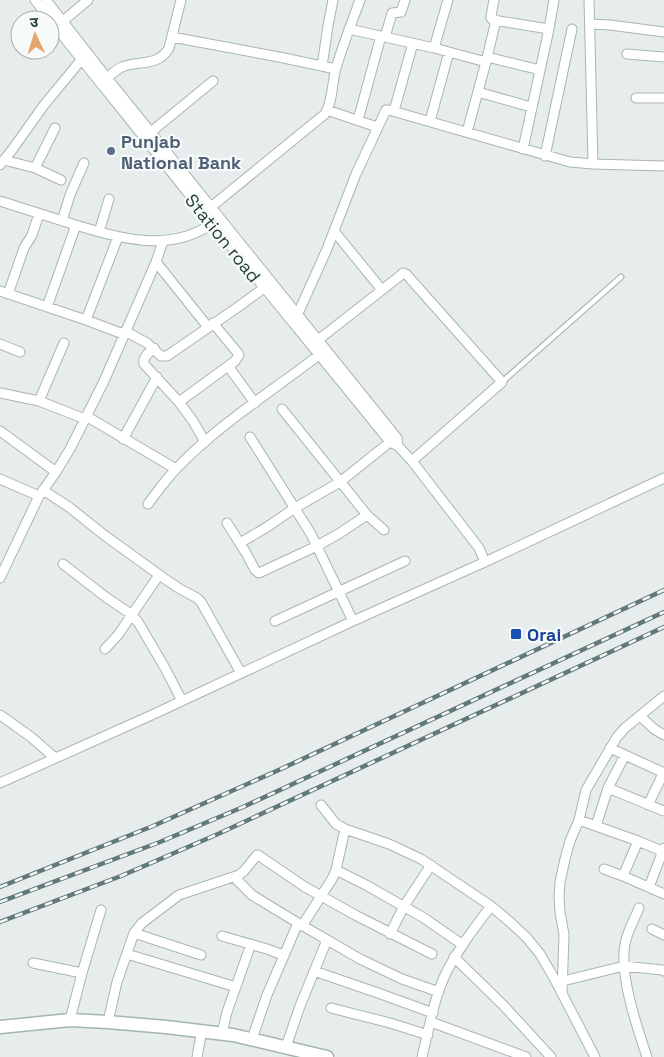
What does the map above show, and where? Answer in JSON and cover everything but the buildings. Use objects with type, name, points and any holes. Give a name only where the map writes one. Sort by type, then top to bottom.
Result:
[{"type":"street","name":"Station road","points":[[35,0],[82,59],[104,80],[150,132],[298,314],[397,438],[394,444]]},
{"type":"street","name":"Station road","points":[[46,0],[211,224],[394,444],[412,461],[479,548],[485,562]]},
{"type":"street","points":[[63,21],[88,0]]},
{"type":"street","points":[[104,80],[119,68],[152,61],[166,54],[181,0]]},
{"type":"street","points":[[322,66],[333,0]]},
{"type":"street","points":[[211,207],[314,123],[327,110],[336,69],[360,0]]},
{"type":"street","points":[[358,120],[383,36],[392,13],[401,12],[405,0]]},
{"type":"street","points":[[434,48],[448,0]]},
{"type":"street","points":[[494,0],[491,18],[549,29]]},
{"type":"street","points":[[523,149],[554,0]]},
{"type":"street","points":[[589,0],[593,164]]},
{"type":"street","points":[[467,132],[496,20]]},
{"type":"street","points":[[590,24],[664,32]]},
{"type":"street","points":[[349,29],[540,70]]},
{"type":"street","points":[[545,156],[572,29]]},
{"type":"street","points":[[172,37],[336,69]]},
{"type":"street","points":[[394,111],[413,43]]},
{"type":"street","points":[[430,122],[449,52]]},
{"type":"street","points":[[627,54],[664,57]]},
{"type":"street","points":[[61,180],[35,168],[2,162],[44,105],[82,59]]},
{"type":"street","points":[[150,132],[213,81]]},
{"type":"street","points":[[478,92],[531,107]]},
{"type":"street","points":[[636,98],[664,98]]},
{"type":"street","points":[[327,110],[377,127]]},
{"type":"street","points":[[293,323],[327,249],[356,174],[386,110],[570,162],[664,166]]},
{"type":"street","points":[[35,168],[56,128]]},
{"type":"street","points":[[62,221],[70,195],[84,163]]},
{"type":"street","points":[[99,232],[110,198]]},
{"type":"street","points":[[0,201],[118,237],[163,241],[186,237],[211,224]]},
{"type":"street","points":[[39,214],[32,235],[24,248],[4,293],[124,333],[147,343],[161,356],[167,356],[264,288]]},
{"type":"street","points":[[47,307],[76,225]]},
{"type":"street","points":[[334,231],[382,290]]},
{"type":"street","points":[[86,320],[118,237]]},
{"type":"street","points":[[0,578],[41,493],[70,450],[104,380],[156,262],[163,241]]},
{"type":"street","points":[[156,262],[239,355],[228,366],[179,402]]},
{"type":"street","points":[[318,340],[403,273],[406,274],[502,382],[412,461]]},
{"type":"street","points":[[39,401],[64,343]]},
{"type":"street","points":[[0,344],[20,352]]},
{"type":"street","points":[[154,348],[143,361],[179,402],[205,442]]},
{"type":"street","points":[[148,504],[176,469],[205,442],[319,354]]},
{"type":"street","points":[[228,366],[254,403]]},
{"type":"street","points":[[123,438],[157,377]]},
{"type":"street","points":[[0,393],[39,401],[85,418],[176,469]]},
{"type":"street","points":[[282,408],[367,515],[384,530]]},
{"type":"street","points":[[0,431],[56,472]]},
{"type":"street","points":[[250,437],[318,546],[353,621]]},
{"type":"street","points":[[240,543],[340,482],[394,444]]},
{"type":"street","points":[[0,782],[182,701],[664,478]]},
{"type":"street","points":[[0,479],[41,493],[69,507],[104,535],[180,589],[197,598],[241,673]]},
{"type":"street","points":[[227,523],[255,570],[260,572],[318,546],[367,515]]},
{"type":"street","points":[[275,621],[405,561]]},
{"type":"street","points":[[63,564],[131,614],[138,622],[182,701]]},
{"type":"street","points":[[105,649],[118,635],[159,574]]},
{"type":"street","points":[[562,992],[564,935],[560,912],[560,882],[564,859],[579,820],[586,790],[610,748],[625,728],[664,696]]},
{"type":"street","points":[[0,715],[31,737],[55,758]]},
{"type":"street","points":[[640,716],[654,729],[664,734]]},
{"type":"street","points":[[610,748],[664,772],[648,805]]},
{"type":"street","points":[[596,826],[608,788],[625,755]]},
{"type":"street","points":[[608,788],[664,811]]},
{"type":"street","points":[[321,805],[336,824],[345,829],[370,836],[431,865],[491,906],[527,938],[540,954],[562,992],[595,1057]]},
{"type":"street","points":[[579,820],[664,850],[649,887]]},
{"type":"street","points":[[252,1039],[283,955],[300,924],[321,896],[336,870],[345,829]]},
{"type":"street","points":[[623,876],[638,841]]},
{"type":"street","points":[[108,1022],[113,996],[134,933],[142,923],[179,895],[234,877],[244,871],[255,856],[258,855],[321,896],[390,934],[432,954]]},
{"type":"street","points":[[390,934],[404,906],[431,865]]},
{"type":"street","points":[[336,870],[404,906],[463,945]]},
{"type":"street","points":[[604,870],[664,894]]},
{"type":"street","points":[[234,877],[252,895],[327,940],[381,970],[439,992]]},
{"type":"street","points":[[422,1057],[439,992],[446,973],[454,957],[491,906]]},
{"type":"street","points":[[639,908],[626,939],[624,966],[630,1000],[647,1057]]},
{"type":"street","points":[[70,1020],[100,910]]},
{"type":"street","points":[[652,928],[664,935]]},
{"type":"street","points":[[134,933],[200,955]]},
{"type":"street","points":[[222,936],[283,955]]},
{"type":"street","points":[[286,1047],[300,1006],[327,940]]},
{"type":"street","points":[[222,1033],[227,1012],[251,944]]},
{"type":"street","points":[[127,954],[236,987]]},
{"type":"street","points":[[454,957],[504,1006],[551,1057]]},
{"type":"street","points":[[33,963],[82,973]]},
{"type":"street","points":[[563,981],[624,966],[664,971]]},
{"type":"street","points":[[314,972],[378,993],[526,1057]]},
{"type":"street","points":[[331,1008],[428,1035]]},
{"type":"street","points":[[0,1026],[70,1020],[202,1030],[252,1039],[286,1047],[305,1054],[327,1057]]},
{"type":"street","points":[[197,1057],[202,1030]]},
{"type":"lane","points":[[502,382],[621,277]]},
{"type":"railway","points":[[0,887],[153,826],[281,769],[664,590]]},
{"type":"railway","points":[[0,902],[160,842],[243,807],[664,612]]},
{"type":"railway","points":[[0,922],[121,876],[218,834],[664,627]]},
{"type":"place","name":"Punjab National Bank","points":[[111,151]]},
{"type":"place","name":"Orai","points":[[516,634]]}]
